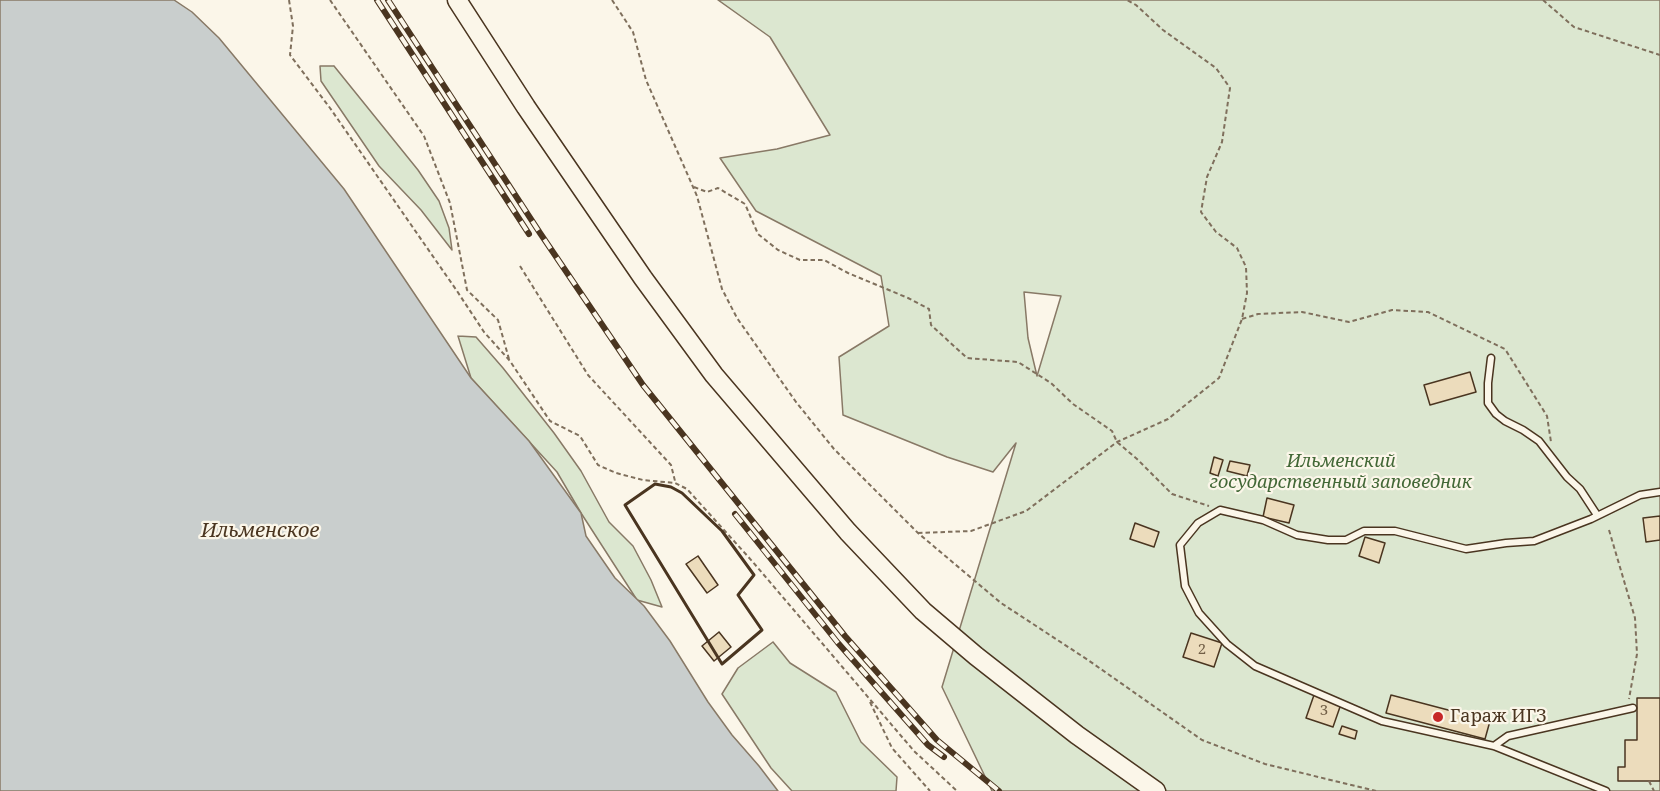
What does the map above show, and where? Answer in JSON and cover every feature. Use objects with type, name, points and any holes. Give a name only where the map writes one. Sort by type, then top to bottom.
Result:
[{"type":"main road","points":[[457,0],[526,107],[664,307],[714,375],[848,532],[922,611],[1077,735],[1156,791]]},
{"type":"lane","points":[[1491,358],[1488,403],[1505,421],[1539,441],[1567,477],[1580,489],[1598,515]]},
{"type":"lane","points":[[1606,791],[1494,746],[1382,720],[1255,666],[1227,644],[1199,613],[1185,586],[1179,545],[1197,523],[1220,510],[1263,520],[1297,535],[1328,540],[1346,540],[1365,531],[1395,531],[1467,549],[1534,541],[1592,519],[1640,495],[1660,492]]},
{"type":"lane","points":[[1494,746],[1508,736],[1631,708]]},
{"type":"path","points":[[289,0],[293,26],[290,55],[330,108],[484,332],[510,362],[550,421],[580,436],[598,465],[643,480],[675,483],[687,489],[752,561],[914,751],[957,791]]},
{"type":"path","points":[[330,0],[424,136],[450,203],[467,290],[498,320],[510,362]]},
{"type":"path","points":[[612,0],[633,32],[646,80],[697,196],[722,289],[737,318],[796,402],[834,449],[918,533],[1001,603],[1088,660],[1202,740],[1265,764],[1376,791]]},
{"type":"path","points":[[918,533],[971,531],[1026,511],[1117,442],[1168,419],[1219,378],[1242,319],[1247,292],[1246,267],[1237,248],[1216,232],[1200,212],[1207,177],[1222,142],[1230,88],[1216,68],[1163,30],[1136,5],[1127,0]]},
{"type":"path","points":[[1543,0],[1574,27],[1660,56]]},
{"type":"path","points":[[693,186],[707,192],[718,189],[745,204],[758,234],[778,250],[800,260],[824,260],[929,309],[931,325],[967,358],[1018,362],[1051,383],[1073,404],[1112,431],[1117,442],[1172,494],[1220,510]]},
{"type":"path","points":[[520,266],[588,375],[671,465],[675,483]]},
{"type":"path","points":[[1242,319],[1258,314],[1302,312],[1349,322],[1392,310],[1428,312],[1504,349],[1547,416],[1551,440],[1550,454]]},
{"type":"path","points":[[1609,530],[1635,618],[1637,654],[1631,708]]},
{"type":"path","points":[[869,700],[892,748],[930,791]]},
{"type":"path","points":[[1649,781],[1654,791]]},
{"type":"green space","name":"Ильменский государственный заповедник","points":[[718,0],[1660,0],[1660,791],[992,791],[942,687],[1016,443],[993,472],[947,457],[843,415],[839,357],[889,326],[881,276],[756,211],[720,158],[777,149],[830,135],[770,37]],"holes":[[[1024,292],[1061,296],[1037,376],[1028,338]]]},
{"type":"green space","points":[[320,66],[334,66],[418,170],[439,201],[449,228],[452,250],[421,210],[379,166],[321,81]]},
{"type":"green space","points":[[458,336],[476,337],[554,433],[581,471],[609,522],[633,546],[662,607],[637,600],[557,472],[471,378]]},
{"type":"green space","points":[[773,642],[790,663],[836,692],[861,742],[897,777],[896,791],[792,791],[771,768],[722,694],[738,668]]},
{"type":"water","name":"Ильменское","points":[[0,0],[174,0],[192,12],[219,38],[344,189],[471,378],[529,441],[581,513],[586,536],[615,578],[644,606],[670,641],[708,702],[778,791],[0,791]]},
{"type":"building","points":[[1470,372],[1476,392],[1430,405],[1424,385]]},
{"type":"building","points":[[1214,457],[1223,460],[1218,476],[1210,473]]},
{"type":"building","points":[[1230,461],[1250,465],[1247,476],[1227,471]]},
{"type":"building","points":[[1267,498],[1294,505],[1289,523],[1263,517]]},
{"type":"building","points":[[1660,516],[1660,540],[1646,542],[1643,518]]},
{"type":"building","points":[[1135,523],[1159,532],[1154,547],[1130,539]]},
{"type":"building","points":[[1365,537],[1385,543],[1379,563],[1359,556]]},
{"type":"building","points":[[698,556],[718,585],[707,593],[686,564]]},
{"type":"building","points":[[719,632],[731,647],[714,661],[702,646]]},
{"type":"building","points":[[1191,633],[1222,643],[1214,667],[1183,657]]},
{"type":"building","points":[[1314,695],[1341,704],[1333,727],[1306,718]]},
{"type":"building","name":"Гараж ИГЗ","points":[[1391,695],[1490,721],[1485,739],[1386,713]]},
{"type":"building","points":[[1637,698],[1660,698],[1660,781],[1618,781],[1618,767],[1625,767],[1625,740],[1637,740]]},
{"type":"building","points":[[1342,726],[1357,731],[1355,739],[1339,734]]},
{"type":"railway","points":[[377,0],[529,234]]},
{"type":"railway","points":[[388,0],[540,233],[643,385],[845,636],[937,740],[999,791]]},
{"type":"railway","points":[[735,514],[838,643],[928,745],[944,757]]},
{"type":"wall","points":[[655,484],[671,487],[682,493],[722,531],[754,575],[738,595],[762,630],[722,664],[625,505],[655,484]]},
{"type":"place","name":"Гараж ИГЗ","points":[[1438,717]]}]
